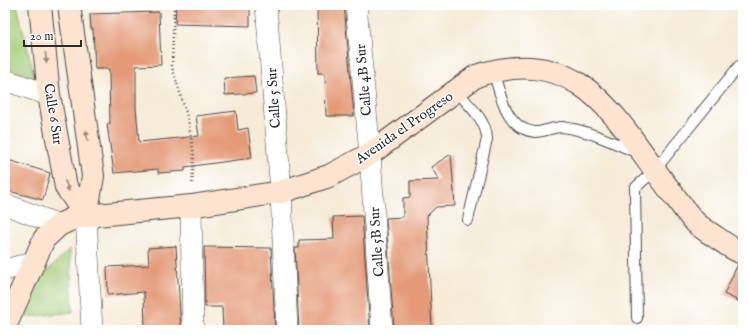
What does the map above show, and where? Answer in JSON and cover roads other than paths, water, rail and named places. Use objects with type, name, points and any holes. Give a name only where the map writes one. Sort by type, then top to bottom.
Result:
[{"type":"main road","name":"Calle 6 Sur","points":[[40,5],[49,95],[66,187],[86,216]]},
{"type":"main road","name":"Calle 6 Sur","points":[[69,5],[93,176],[86,216]]},
{"type":"main road","name":"Avenida el Progreso","points":[[5,327],[44,239],[59,225],[86,216],[191,206],[281,192],[329,176],[370,154],[476,76],[493,70],[513,67],[533,68],[558,73],[580,83],[611,110],[648,163],[695,223],[735,250],[743,253]]},
{"type":"street","name":"Calle 5 Sur","points":[[266,5],[281,192],[287,330]]},
{"type":"street","name":"Calle 4B Sur","points":[[356,5],[370,154]]},
{"type":"street","points":[[5,80],[49,95]]},
{"type":"street","name":"Calle 5B Sur","points":[[370,154],[382,330]]},
{"type":"street","points":[[5,204],[59,225]]},
{"type":"street","points":[[191,206],[193,330]]},
{"type":"street","name":"Calle 6 Sur","points":[[86,216],[92,330]]},
{"type":"street","points":[[5,270],[33,262]]},
{"type":"lane","points":[[637,318],[635,188],[648,163],[739,66]]},
{"type":"lane","points":[[493,70],[502,102],[517,126],[526,130],[537,132],[561,127],[585,132],[648,163]]},
{"type":"lane","points":[[456,90],[484,124],[487,131],[487,139],[468,220]]}]
